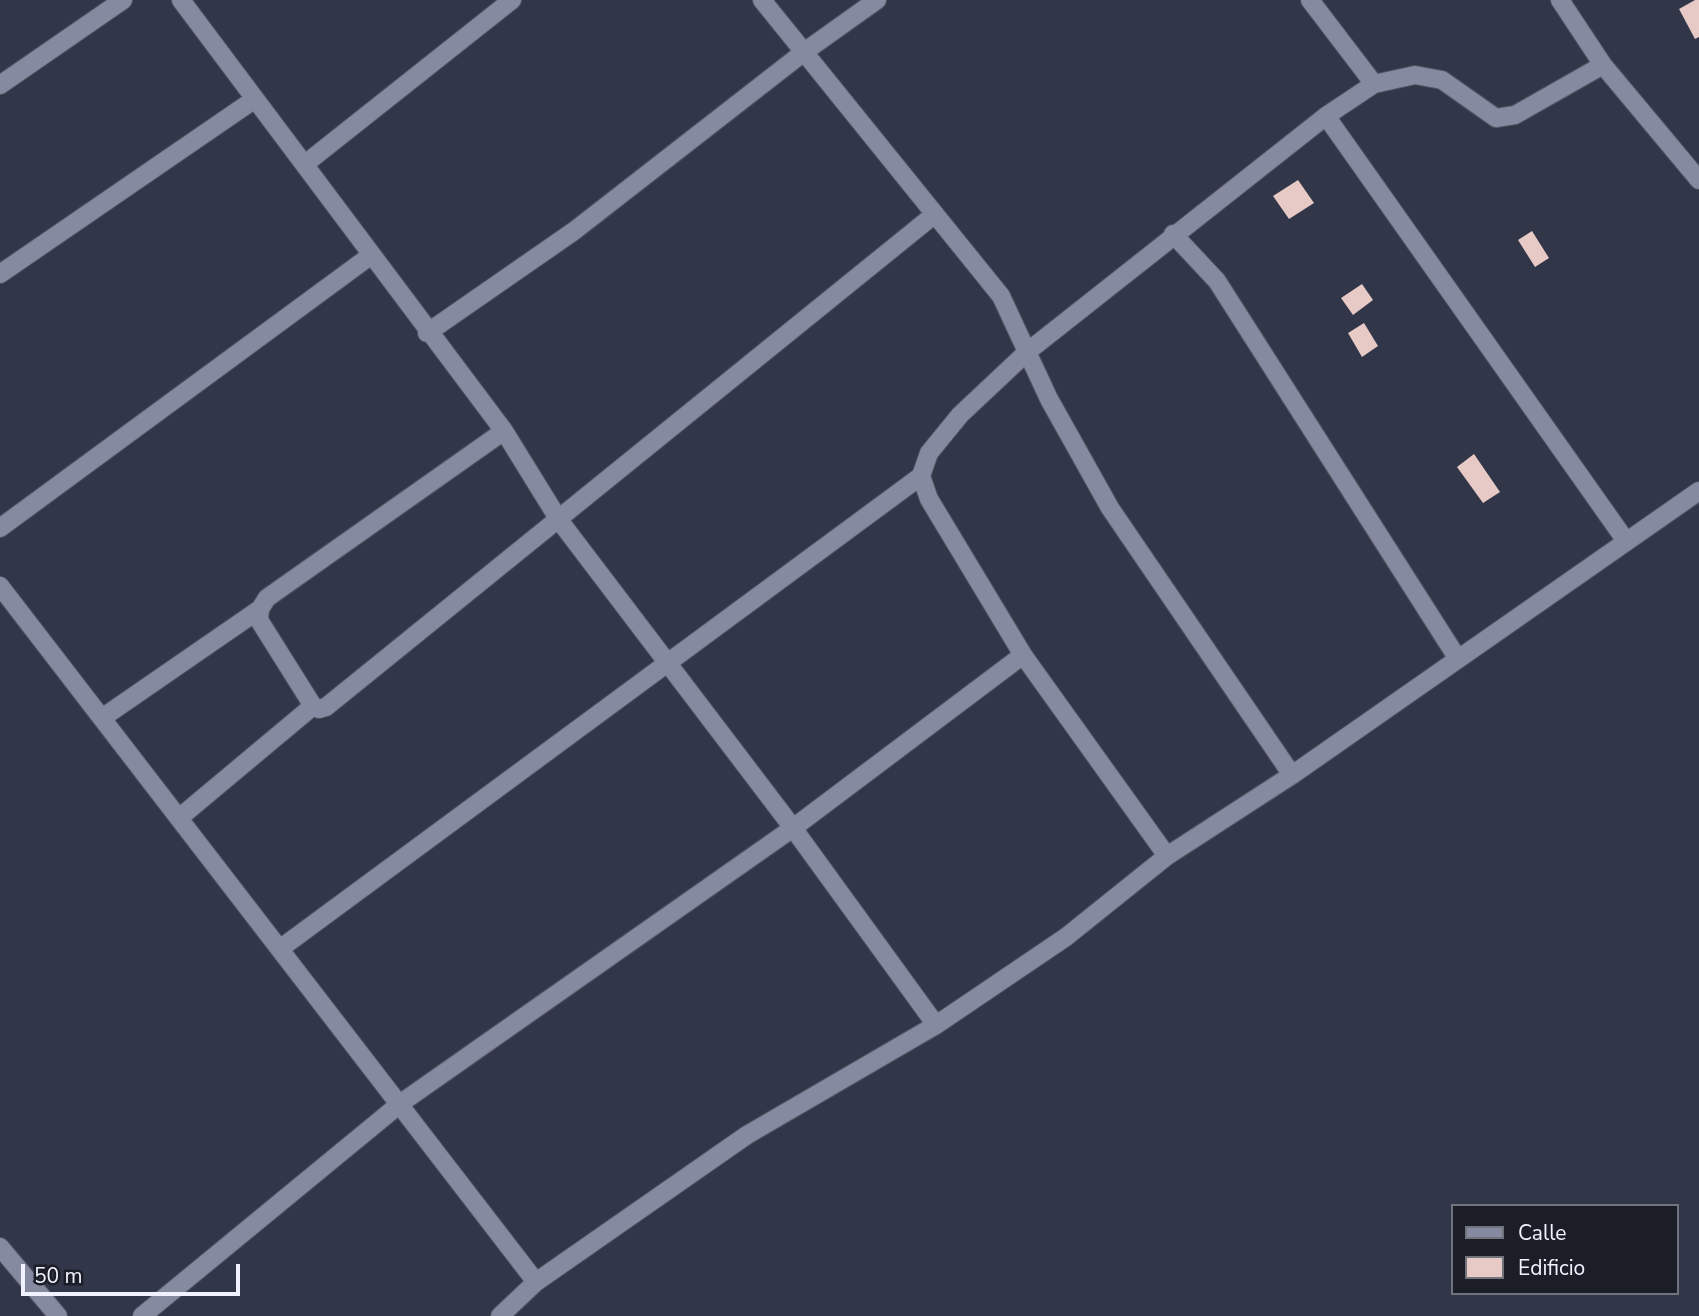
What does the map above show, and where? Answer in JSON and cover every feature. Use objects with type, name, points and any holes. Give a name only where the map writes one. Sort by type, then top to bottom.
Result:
[{"type":"street","points":[[0,85],[123,0]]},
{"type":"street","points":[[181,0],[305,164],[370,256],[504,431],[559,520],[793,828],[936,1026]]},
{"type":"street","points":[[305,164],[512,0]]},
{"type":"street","points":[[762,0],[1001,296],[1074,446],[1110,508],[1292,775]]},
{"type":"street","points":[[428,333],[574,231],[804,52],[877,0]]},
{"type":"street","points":[[1310,0],[1374,84]]},
{"type":"street","points":[[1560,0],[1603,65],[1699,180]]},
{"type":"street","points":[[281,948],[921,476],[929,453],[960,415],[1027,352],[1172,234],[1326,116],[1374,84],[1415,75],[1442,80],[1496,118],[1515,115],[1603,65]]},
{"type":"street","points":[[0,274],[255,99]]},
{"type":"street","points":[[1326,116],[1626,541]]},
{"type":"street","points":[[260,609],[259,620],[313,706],[319,709],[326,707],[935,214]]},
{"type":"street","points":[[1172,234],[1217,281],[1458,659]]},
{"type":"street","points":[[0,528],[370,256]]},
{"type":"street","points":[[103,718],[260,609],[267,598],[504,431]]},
{"type":"street","points":[[921,476],[929,499],[1023,655],[1167,856]]},
{"type":"street","points":[[500,1316],[536,1282],[747,1135],[936,1026],[1066,937],[1167,856],[1292,775],[1699,491]]},
{"type":"street","points":[[0,586],[401,1103],[536,1282]]},
{"type":"street","points":[[142,1316],[401,1103],[793,828],[1023,655]]},
{"type":"street","points":[[179,818],[313,706]]},
{"type":"street","points":[[0,1247],[58,1316]]},
{"type":"building","points":[[1699,0],[1699,37],[1695,39],[1679,9]]},
{"type":"building","points":[[1298,180],[1314,203],[1289,219],[1273,196]]},
{"type":"building","points":[[1532,231],[1549,258],[1535,267],[1518,240]]},
{"type":"building","points":[[1362,284],[1373,300],[1353,315],[1341,298]]},
{"type":"building","points":[[1364,323],[1378,346],[1362,357],[1348,333]]},
{"type":"building","points":[[1474,454],[1500,492],[1483,503],[1457,467]]}]
